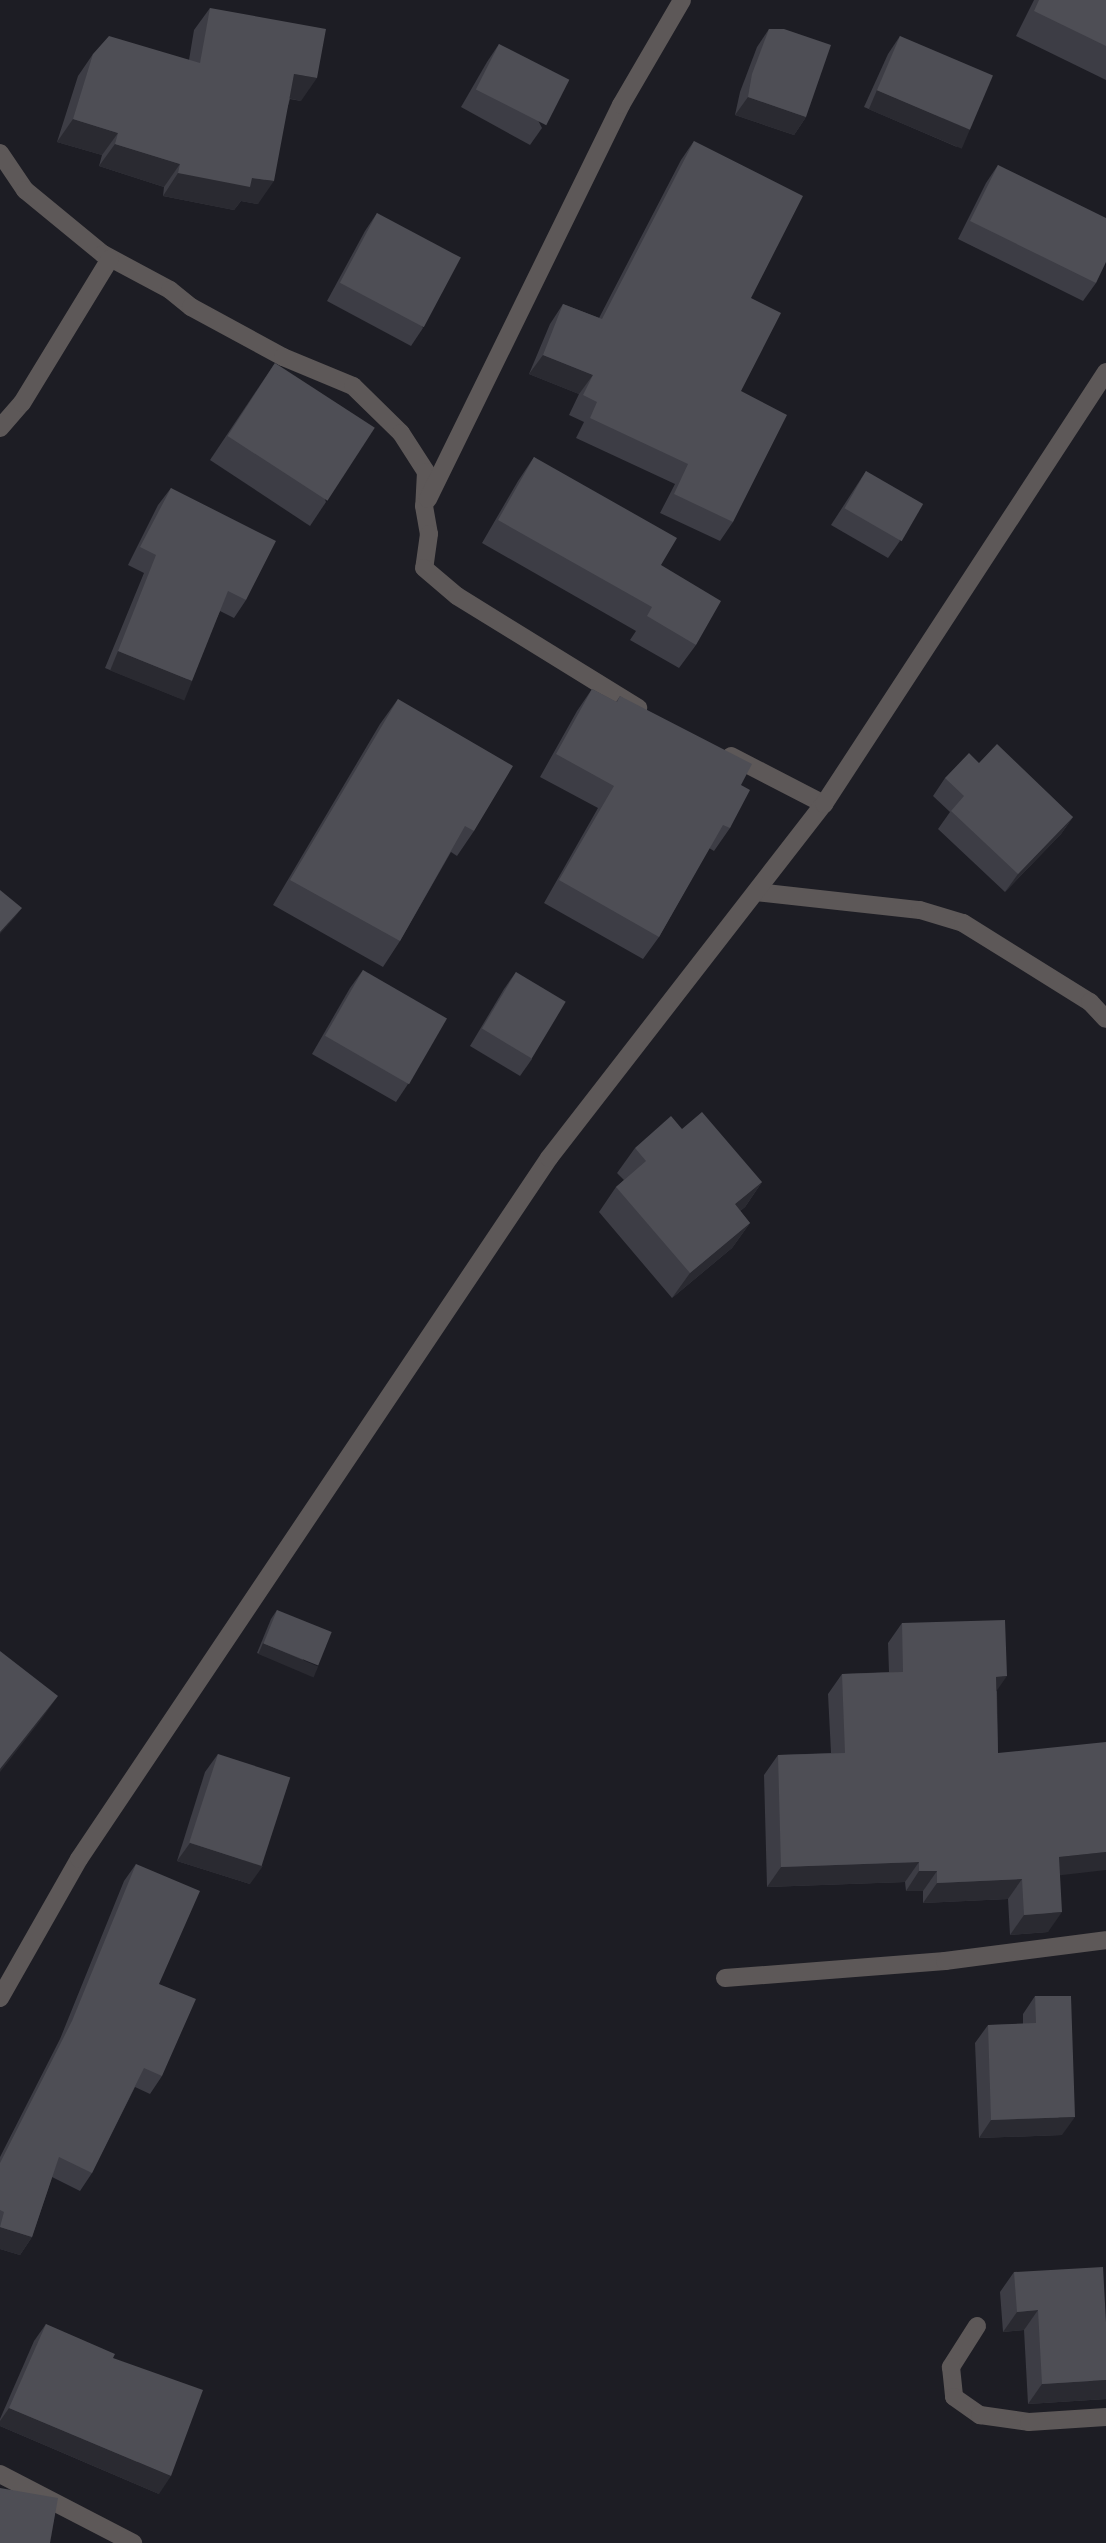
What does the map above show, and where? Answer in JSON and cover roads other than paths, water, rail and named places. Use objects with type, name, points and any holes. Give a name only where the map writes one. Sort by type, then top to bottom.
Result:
[{"type":"street","points":[[424,506],[621,105],[682,0]]},
{"type":"street","points":[[0,153],[25,190],[110,259],[170,289],[191,307],[283,357],[353,386],[401,433],[426,472],[424,506],[429,534],[424,568],[457,596],[658,718]]},
{"type":"street","points":[[0,428],[22,403],[110,259]]},
{"type":"street","points":[[0,1998],[79,1859],[549,1158],[824,804],[1106,372]]},
{"type":"street","points":[[717,749],[824,804]]},
{"type":"street","points":[[756,892],[920,910],[963,923],[1090,1002],[1106,1019]]},
{"type":"street","points":[[725,1978],[945,1961],[1106,1940]]},
{"type":"street","points":[[977,2326],[951,2367],[954,2396],[980,2415],[1029,2421],[1106,2417]]},
{"type":"street","points":[[0,2474],[133,2543]]}]
